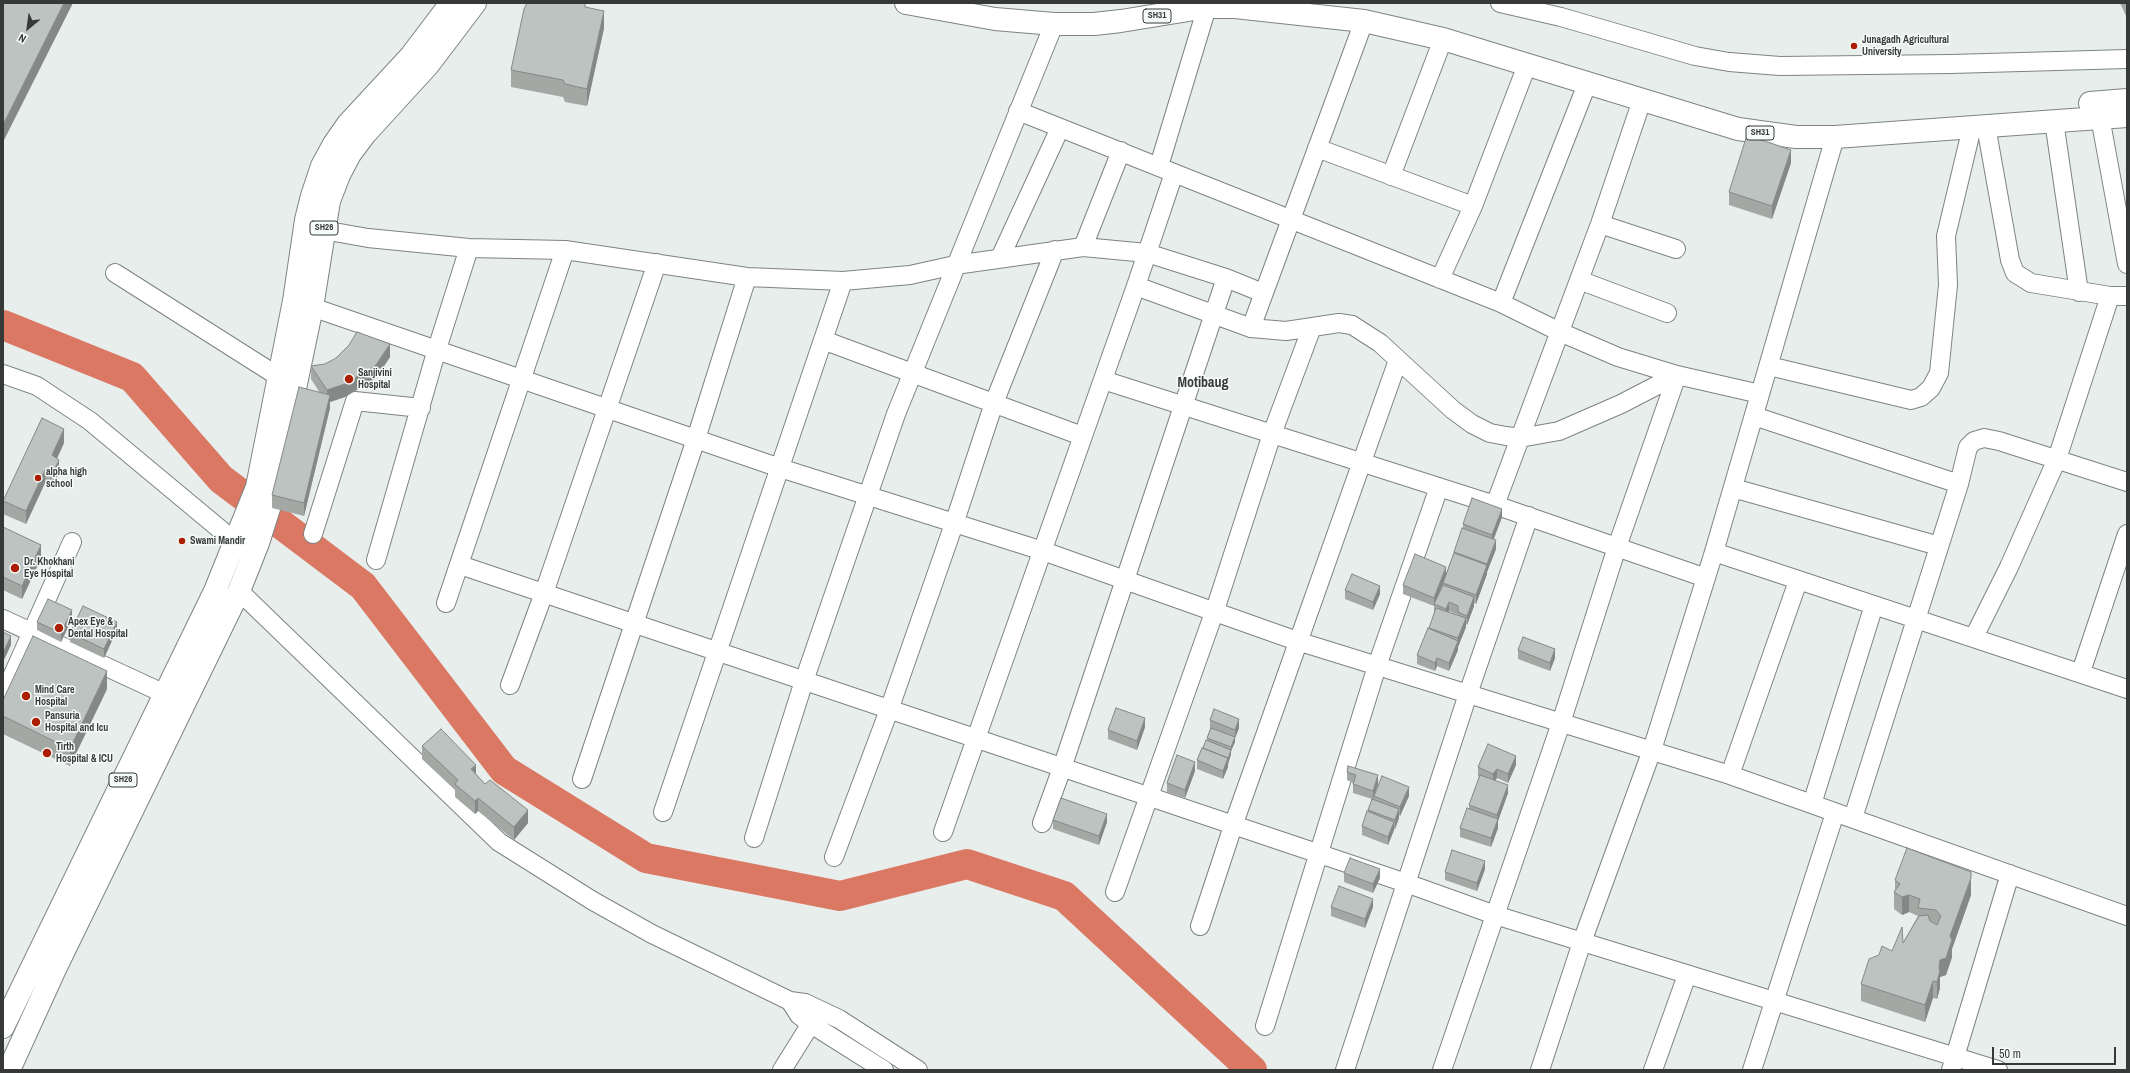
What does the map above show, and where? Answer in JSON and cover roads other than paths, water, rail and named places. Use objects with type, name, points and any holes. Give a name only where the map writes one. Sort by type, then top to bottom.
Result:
[{"type":"main road","name":"SH26","points":[[3,1027],[166,694],[215,591],[237,537],[264,493],[303,304],[320,198],[322,166],[334,144],[348,124],[411,56],[451,3]]},
{"type":"main road","name":"SH26","points":[[9,1070],[55,969],[239,591],[255,550],[279,378],[303,304],[323,230],[320,198],[339,176],[354,149],[365,134],[428,66],[475,3]]},
{"type":"main road","name":"SH31","points":[[906,3],[995,19],[1054,24],[1094,24],[1207,7],[1235,6],[1364,21],[1443,39],[1738,129],[1796,137],[1835,137],[2127,116]]},
{"type":"main road","points":[[1322,3],[1430,25],[1720,112],[1767,123],[1804,125],[1837,124],[2127,100]]},
{"type":"street","points":[[1500,3],[1561,17],[1695,56],[1729,62],[1780,66],[1951,64],[2127,59]]},
{"type":"street","points":[[943,832],[1147,253],[1207,7]]},
{"type":"street","points":[[1251,328],[1364,21]]},
{"type":"street","points":[[754,838],[804,681],[912,372],[1054,24]]},
{"type":"street","points":[[1390,176],[1443,39]]},
{"type":"street","points":[[1440,279],[1473,206],[1527,64]]},
{"type":"street","points":[[1501,303],[1587,84]]},
{"type":"street","points":[[1495,505],[1600,224],[1642,100]]},
{"type":"street","points":[[1018,111],[1501,303],[1560,332],[1618,357],[1678,375],[1760,394]]},
{"type":"street","points":[[2100,117],[2127,264]]},
{"type":"street","points":[[2054,121],[2079,292]]},
{"type":"street","points":[[1769,366],[1911,400],[1921,398],[1931,388],[1938,373],[1947,292],[1946,236],[1979,127]]},
{"type":"street","points":[[1974,637],[2009,567],[2057,459],[2119,296],[2079,292],[2031,283],[2015,273],[2010,260],[1979,127]]},
{"type":"street","points":[[1000,258],[1060,128]]},
{"type":"street","points":[[1540,1070],[1582,942],[1652,750],[1714,552],[1835,137]]},
{"type":"street","points":[[1317,148],[1473,206]]},
{"type":"street","points":[[1083,247],[1121,151]]},
{"type":"street","points":[[1600,224],[1676,249]]},
{"type":"street","points":[[323,230],[368,238],[469,248],[565,250],[747,277],[843,281],[910,275],[955,265],[1083,247],[1147,253],[1226,278],[1263,293]]},
{"type":"street","points":[[376,560],[437,349],[469,248]]},
{"type":"street","points":[[446,603],[565,250]]},
{"type":"street","points":[[834,857],[889,710],[954,524],[994,403],[1055,250]]},
{"type":"street","points":[[510,685],[544,593],[657,263]]},
{"type":"street","points":[[115,273],[279,378]]},
{"type":"street","points":[[582,779],[696,439],[747,277]]},
{"type":"street","points":[[1042,823],[1126,580],[1226,278]]},
{"type":"street","points":[[1579,280],[1667,313]]},
{"type":"street","points":[[663,812],[843,281]]},
{"type":"street","points":[[1136,286],[1214,316],[1251,328],[1286,331],[1339,323],[1352,326],[1380,343],[1453,410],[1472,424],[1490,433],[1520,438],[1559,431],[1615,406],[1678,375]]},
{"type":"street","points":[[303,304],[608,407],[780,468],[1043,551],[1297,640],[1730,775],[2127,916]]},
{"type":"street","points":[[1115,892],[1215,610],[1272,434],[1312,327]]},
{"type":"street","points":[[823,340],[1082,436]]},
{"type":"street","points":[[1200,926],[1232,826],[1297,640],[1398,360]]},
{"type":"street","points":[[3,374],[37,386],[90,421],[255,550]]},
{"type":"street","points":[[1442,1070],[1561,723],[1617,547],[1678,375]]},
{"type":"street","points":[[1103,380],[1362,461],[1529,516],[1706,578]]},
{"type":"street","points":[[313,534],[355,401],[421,408]]},
{"type":"street","points":[[1754,416],[1958,484]]},
{"type":"street","points":[[1853,818],[1939,546],[1968,447],[1974,441],[1984,438],[2057,459],[2127,482]]},
{"type":"street","points":[[1265,1026],[1377,666],[1439,487]]},
{"type":"street","points":[[1733,488],[1939,546]]},
{"type":"street","points":[[1345,1070],[1468,694],[1529,516]]},
{"type":"street","points":[[2082,672],[2127,534]]},
{"type":"street","points":[[3,697],[72,542]]},
{"type":"street","points":[[1714,552],[1798,582],[1916,618],[2082,672],[2127,689]]},
{"type":"street","points":[[460,565],[1232,826],[1406,883],[1495,915],[1774,1002],[1953,1064],[1998,1070]]},
{"type":"street","points":[[1730,775],[1798,582]]},
{"type":"street","points":[[239,591],[499,842],[593,901],[645,930],[790,1001],[799,1015],[839,1019],[913,1069]]},
{"type":"street","points":[[1812,804],[1874,605]]},
{"type":"street","points":[[3,619],[166,694]]},
{"type":"street","points":[[1752,1070],[1835,813]]},
{"type":"street","points":[[1953,1064],[2010,874]]},
{"type":"street","points":[[1653,1070],[1687,975]]},
{"type":"street","points":[[782,1070],[816,1017]]},
{"type":"street","points":[[816,1017],[884,1070]]},
{"type":"waterway","points":[[3,325],[132,377],[221,479],[363,586],[504,770],[646,858],[840,896],[967,864],[1064,896],[1252,1070]]},
{"type":"place","name":"Junagadh Agricultural University","points":[[1854,46]]},
{"type":"place","name":"Sanjivini Hospital","points":[[349,379]]},
{"type":"place","name":"alpha high school","points":[[38,478]]},
{"type":"place","name":"Swami Mandir","points":[[182,541]]},
{"type":"place","name":"Dr. Khokhani Eye Hospital","points":[[15,568]]},
{"type":"place","name":"Apex Eye & Dental Hospital","points":[[59,628]]},
{"type":"place","name":"Mind Care Hospital","points":[[26,696]]},
{"type":"place","name":"Pansuria Hospital and Icu","points":[[36,722]]},
{"type":"place","name":"Tirth Hospital & ICU","points":[[47,753]]},
{"type":"district","name":"Motibaug","points":[[1203,383]]}]
